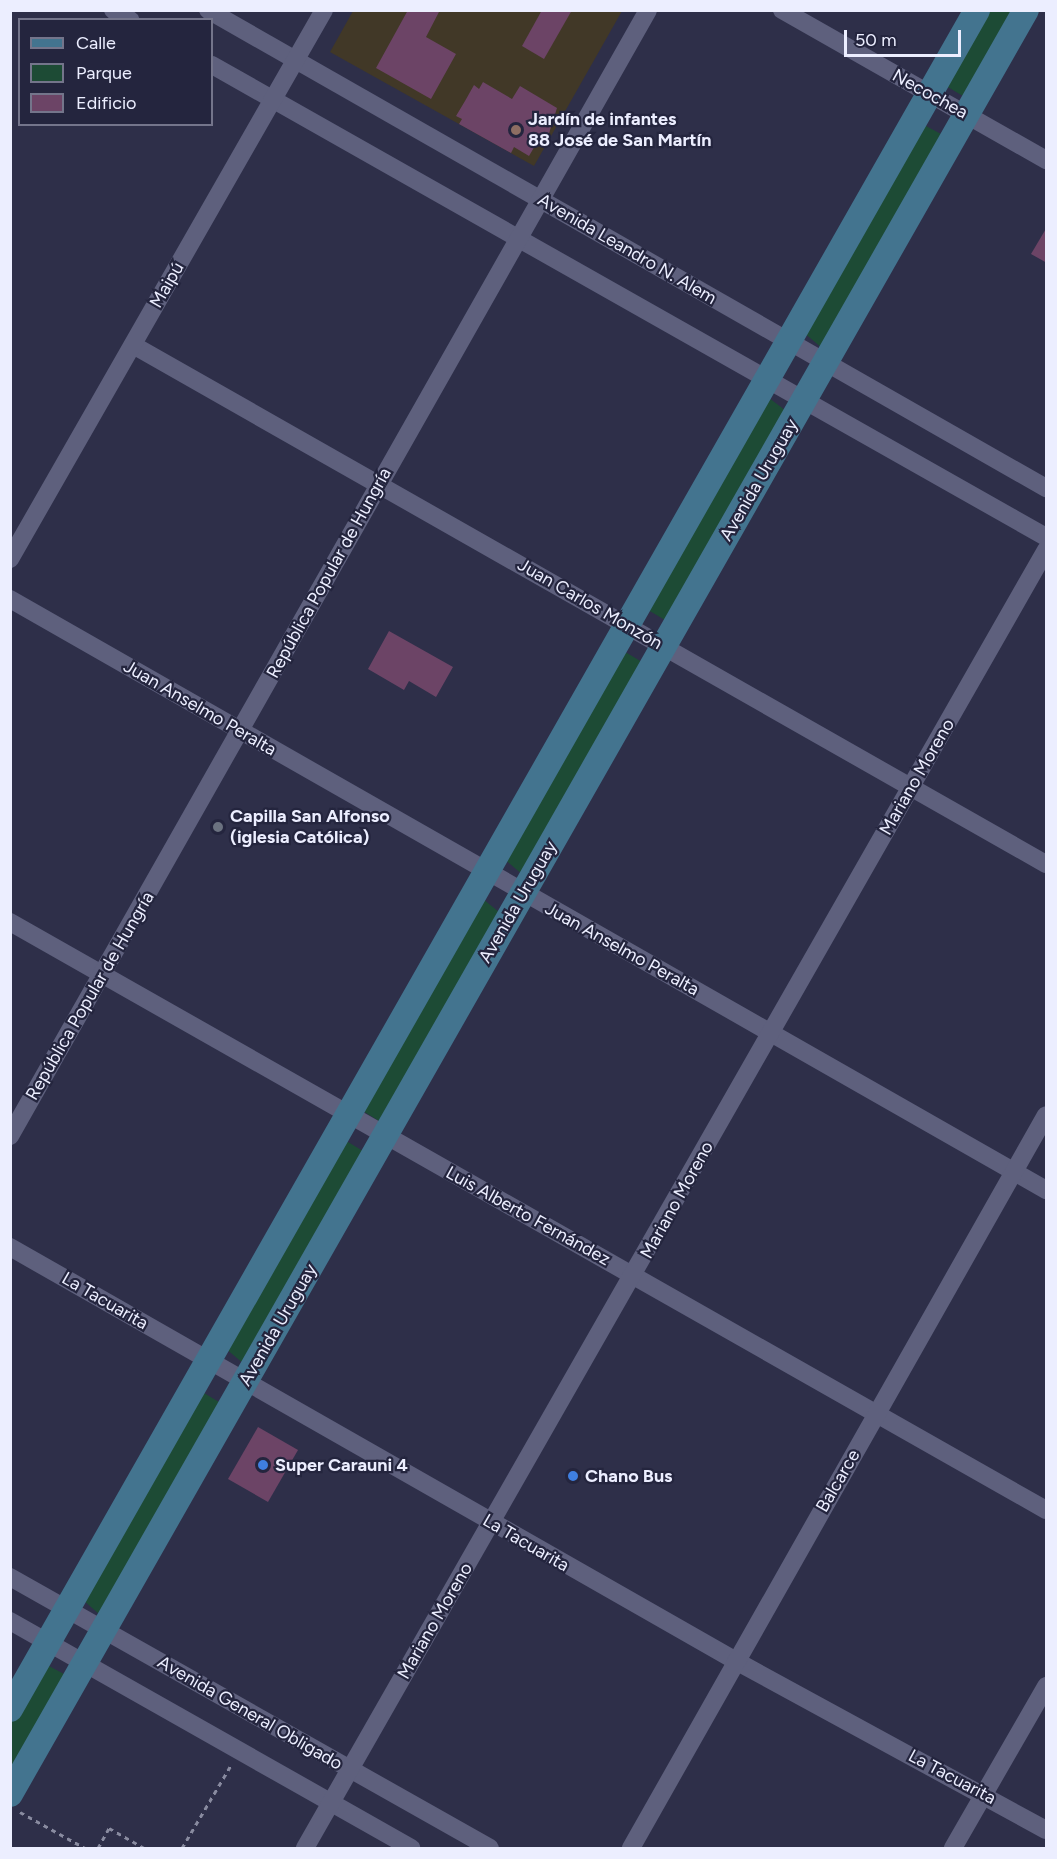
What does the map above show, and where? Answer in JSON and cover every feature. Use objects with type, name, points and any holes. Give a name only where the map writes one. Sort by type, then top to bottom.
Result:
[{"type":"street","points":[[113,10],[127,18]]},
{"type":"street","name":"Avenida Leandro N. Alem","points":[[208,10],[1047,488]]},
{"type":"street","name":"Maipú","points":[[10,559],[324,10]]},
{"type":"street","name":"República Popular de Hungría","points":[[10,1136],[648,10]]},
{"type":"street","name":"Necochea","points":[[782,10],[1047,160]]},
{"type":"street","points":[[10,1709],[977,10]]},
{"type":"street","name":"Avenida Uruguay","points":[[10,1794],[1026,10]]},
{"type":"street","points":[[213,66],[1047,537]]},
{"type":"street","name":"Juan Carlos Monzón","points":[[133,345],[1047,864]]},
{"type":"street","name":"Mariano Moreno","points":[[305,1848],[1047,549]]},
{"type":"street","name":"Juan Anselmo Peralta","points":[[10,599],[1047,1190]]},
{"type":"street","name":"Luis Alberto Fernández","points":[[10,922],[385,1137],[634,1275],[875,1415],[1047,1510]]},
{"type":"street","name":"Balcarce","points":[[630,1848],[1047,1115]]},
{"type":"street","name":"La Tacuarita","points":[[10,1247],[492,1524],[736,1661],[1047,1830]]},
{"type":"street","name":"Avenida General Obligado","points":[[10,1577],[490,1848]]},
{"type":"street","name":"Avenida General Obligado","points":[[10,1621],[411,1848]]},
{"type":"street","points":[[953,1848],[1047,1686]]},
{"type":"path","points":[[182,1848],[239,1750]]},
{"type":"path","points":[[10,1806],[85,1848]]},
{"type":"path","points":[[98,1848],[109,1828],[144,1848]]},
{"type":"shaded area","points":[[353,11],[622,11],[534,166],[330,52]]},
{"type":"green space","points":[[984,11],[1014,11],[963,96],[946,86]]},
{"type":"green space","points":[[926,126],[941,134],[822,348],[803,332],[919,127]]},
{"type":"green space","points":[[769,398],[785,410],[665,620],[648,610]]},
{"type":"green space","points":[[627,653],[642,662],[523,875],[504,859],[620,654]]},
{"type":"green space","points":[[483,899],[499,912],[379,1121],[363,1111]]},
{"type":"green space","points":[[348,1142],[363,1151],[244,1364],[225,1348],[342,1143]]},
{"type":"green space","points":[[204,1393],[219,1402],[100,1615],[82,1599]]},
{"type":"green space","points":[[49,1666],[64,1674],[11,1776],[11,1723],[42,1667]]},
{"type":"building","points":[[408,10],[440,10],[426,37],[456,54],[431,99],[376,68]]},
{"type":"building","points":[[542,10],[572,10],[544,59],[522,46]]},
{"type":"building","points":[[483,82],[512,99],[520,86],[557,108],[546,143],[539,139],[529,156],[514,147],[511,153],[459,124],[462,119],[456,116],[474,85],[479,89]]},
{"type":"building","points":[[1047,227],[1047,263],[1031,254]]},
{"type":"building","points":[[389,631],[453,667],[436,697],[409,681],[404,690],[368,669]]},
{"type":"building","name":"Super Carauni 4","points":[[258,1427],[298,1450],[268,1502],[228,1479]]},
{"type":"place","name":"Jardín de infantes 88 José de San Martín","points":[[516,130]]},
{"type":"place","name":"Capilla San Alfonso (iglesia Católica)","points":[[218,827]]},
{"type":"place","name":"Super Carauni 4","points":[[263,1465]]},
{"type":"place","name":"Chano Bus","points":[[573,1476]]}]
